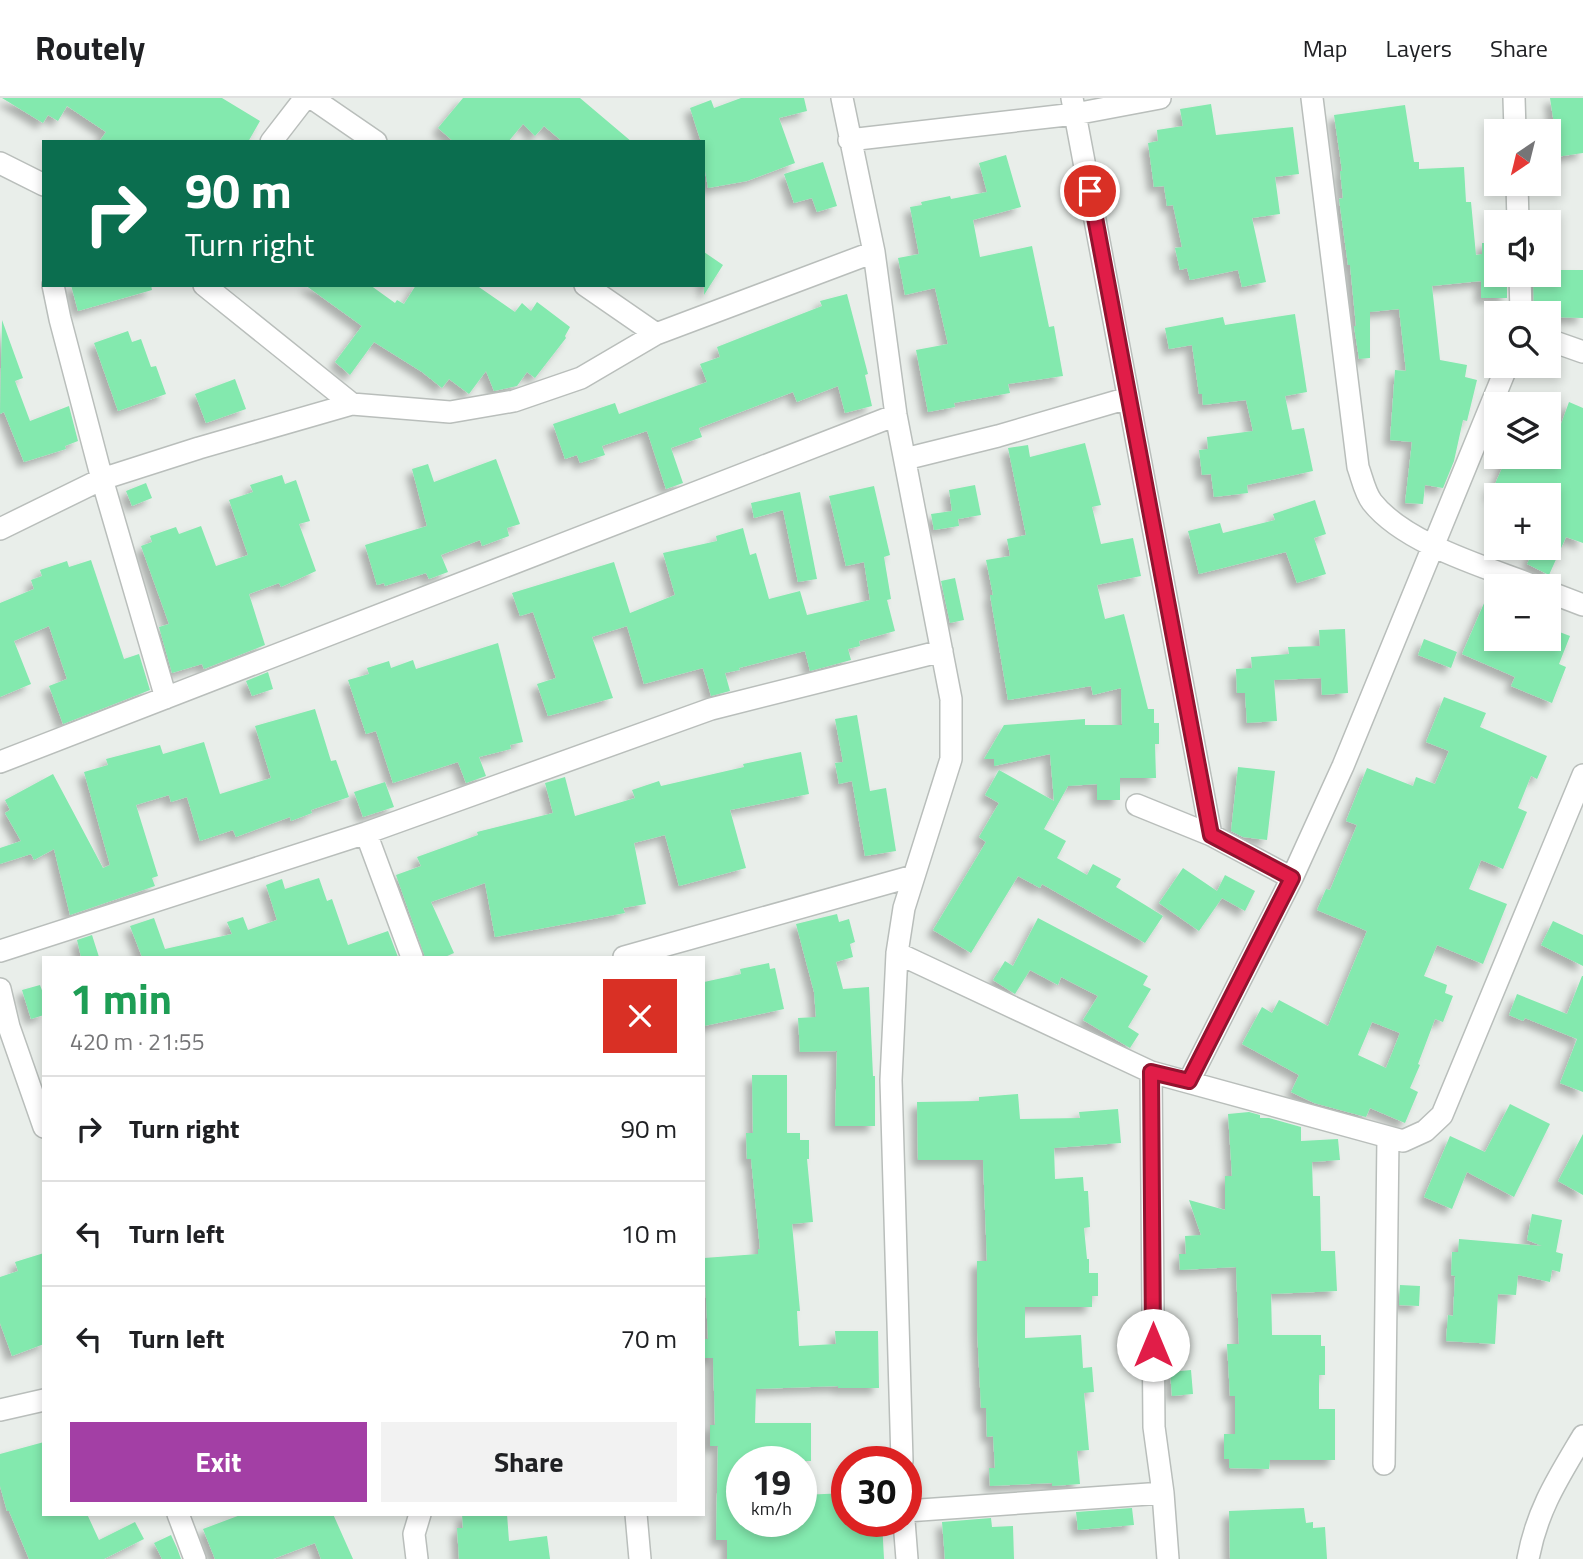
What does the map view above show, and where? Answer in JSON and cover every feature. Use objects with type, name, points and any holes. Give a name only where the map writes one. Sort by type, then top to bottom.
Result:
[{"type":"street","points":[[273,140],[305,98]]},
{"type":"street","points":[[312,98],[373,140]]},
{"type":"street","points":[[842,98],[874,252],[896,415],[951,699],[951,759],[904,908],[897,953],[891,1080],[902,1446]]},
{"type":"street","points":[[849,140],[1073,106],[1160,98]]},
{"type":"street","points":[[1312,98],[1358,467],[1370,500],[1391,523],[1434,546],[1505,574]]},
{"type":"street","points":[[1514,98],[1515,119]]},
{"type":"street","points":[[1073,106],[1211,835]]},
{"type":"street","points":[[0,163],[42,184]]},
{"type":"street","points":[[0,529],[102,480],[199,448],[352,404],[450,412],[514,401],[581,377],[656,334],[874,252]]},
{"type":"street","points":[[54,287],[60,319],[102,480],[166,698]]},
{"type":"street","points":[[206,287],[352,404]]},
{"type":"street","points":[[588,287],[656,334]]},
{"type":"street","points":[[1561,344],[1583,352]]},
{"type":"street","points":[[1189,1081],[1292,878],[1343,766],[1502,378]]},
{"type":"street","points":[[905,460],[1128,398]]},
{"type":"street","points":[[0,762],[896,415]]},
{"type":"street","points":[[1561,597],[1583,606]]},
{"type":"street","points":[[0,951],[366,833],[711,709],[942,651]]},
{"type":"street","points":[[897,953],[1151,1072],[1403,1141],[1425,1131],[1442,1115],[1577,805],[1583,775]]},
{"type":"street","points":[[1137,806],[1211,835],[1292,878]]},
{"type":"street","points":[[366,833],[412,956]]},
{"type":"street","points":[[628,956],[914,876]]},
{"type":"street","points":[[0,989],[4,1029],[42,1122]]},
{"type":"street","points":[[1151,1072],[1154,1427],[1168,1559]]},
{"type":"street","points":[[1384,1464],[1388,1137]]},
{"type":"street","points":[[0,1410],[42,1400]]},
{"type":"street","points":[[1528,1559],[1534,1528],[1552,1489],[1583,1436]]},
{"type":"street","points":[[922,1510],[1163,1493]]},
{"type":"street","points":[[179,1516],[195,1559]]},
{"type":"street","points":[[417,1559],[414,1534],[419,1516]]},
{"type":"street","points":[[636,1516],[640,1559]]},
{"type":"street","points":[[905,1537],[907,1559]]},
{"type":"building","points":[[2,98],[222,98],[260,121],[249,140],[100,140],[106,132],[67,106],[58,121],[48,115],[43,123]]},
{"type":"building","points":[[463,98],[580,98],[630,140],[561,140],[544,126],[535,136],[523,124],[510,140],[452,140],[438,128]]},
{"type":"building","points":[[741,98],[804,98],[807,111],[779,118],[795,163],[747,181],[708,188],[705,140],[700,140],[690,108],[711,100],[714,108]]},
{"type":"building","points":[[1550,98],[1583,98],[1583,153],[1561,156],[1561,119],[1553,119]]},
{"type":"building","points":[[1211,104],[1216,135],[1293,127],[1299,174],[1275,177],[1280,214],[1252,218],[1266,282],[1242,287],[1238,270],[1190,280],[1187,268],[1180,270],[1175,248],[1182,247],[1173,205],[1167,206],[1164,186],[1154,187],[1148,143],[1158,141],[1157,130],[1183,126],[1180,109]]},
{"type":"building","points":[[1405,105],[1414,162],[1419,162],[1419,169],[1464,167],[1466,202],[1471,202],[1476,255],[1482,254],[1484,243],[1484,287],[1507,287],[1507,298],[1481,298],[1481,281],[1432,286],[1440,360],[1467,365],[1465,377],[1477,380],[1467,421],[1463,420],[1454,461],[1443,488],[1425,485],[1423,504],[1405,503],[1412,442],[1390,440],[1395,370],[1406,371],[1399,309],[1370,312],[1370,358],[1359,359],[1350,265],[1339,199],[1343,198],[1342,171],[1334,115]]},
{"type":"building","points":[[1006,155],[1021,207],[973,220],[980,257],[1032,246],[1049,327],[1054,326],[1063,376],[1008,384],[1010,393],[954,403],[955,407],[928,412],[916,350],[948,344],[935,288],[905,295],[898,258],[919,254],[910,207],[950,196],[951,199],[987,192],[979,163]]},
{"type":"building","points":[[823,162],[837,206],[817,212],[812,198],[794,203],[784,174]]},
{"type":"building","points":[[705,253],[723,265],[704,295],[705,287]]},
{"type":"building","points":[[1561,270],[1583,270],[1583,318],[1561,317],[1561,301],[1534,301],[1533,287],[1561,287]]},
{"type":"building","points":[[72,287],[151,287],[152,290],[78,311]]},
{"type":"building","points":[[308,287],[373,287],[395,303],[397,300],[404,304],[415,287],[479,287],[515,312],[522,303],[531,311],[537,302],[570,327],[566,338],[535,378],[527,372],[517,386],[494,391],[486,371],[469,394],[449,379],[442,388],[374,342],[350,375],[335,362],[362,326]]},
{"type":"building","points":[[847,294],[868,374],[865,375],[872,406],[845,413],[838,386],[797,402],[793,392],[699,428],[702,437],[671,448],[683,483],[666,489],[647,431],[602,446],[605,455],[580,463],[577,455],[565,459],[553,424],[615,403],[619,414],[707,382],[700,364],[720,357],[717,347],[822,306],[820,301]]},
{"type":"building","points":[[1295,314],[1307,392],[1285,396],[1292,430],[1304,428],[1313,471],[1247,485],[1248,493],[1214,497],[1211,474],[1202,475],[1199,450],[1208,449],[1207,437],[1253,431],[1246,400],[1203,405],[1192,345],[1169,349],[1165,328],[1223,317],[1225,325]]},
{"type":"building","points":[[2,320],[23,378],[15,381],[30,421],[69,406],[78,441],[65,446],[66,449],[24,462],[4,412],[0,414]]},
{"type":"building","points":[[128,331],[132,342],[141,339],[151,367],[156,366],[166,394],[118,411],[94,343]]},
{"type":"building","points":[[235,379],[246,409],[206,423],[195,394]]},
{"type":"building","points":[[1569,402],[1583,408],[1583,543],[1566,537],[1561,548],[1561,483],[1495,483],[1502,469],[1561,469],[1561,424]]},
{"type":"building","points":[[1085,443],[1101,505],[1092,507],[1101,544],[1133,538],[1141,576],[1097,585],[1105,619],[1124,614],[1148,709],[1154,709],[1154,723],[1159,723],[1159,744],[1155,744],[1156,778],[1120,778],[1120,800],[1097,800],[1097,784],[1068,786],[1044,829],[1066,841],[1057,858],[1087,875],[1093,864],[1121,879],[1116,887],[1163,916],[1145,943],[1042,884],[1040,888],[1018,876],[971,953],[933,930],[986,842],[979,837],[999,803],[985,795],[999,770],[1054,801],[1050,754],[994,766],[994,759],[984,759],[1004,725],[1085,719],[1085,725],[1122,725],[1121,688],[1093,695],[1091,686],[1008,700],[990,595],[993,595],[986,560],[1010,556],[1007,539],[1026,535],[1008,448],[1028,445],[1030,457]]},
{"type":"building","points":[[496,459],[520,524],[507,528],[509,536],[482,546],[480,540],[441,555],[448,572],[429,579],[426,573],[385,586],[384,583],[377,585],[365,545],[427,526],[412,469],[428,464],[434,482]]},
{"type":"building","points":[[282,475],[285,484],[296,480],[310,521],[299,524],[316,571],[281,587],[279,583],[249,594],[265,645],[204,669],[202,664],[172,673],[159,627],[169,624],[141,546],[152,542],[150,536],[176,527],[179,534],[201,526],[216,566],[248,555],[229,500],[253,492],[250,485]]},
{"type":"building","points":[[146,483],[152,498],[132,506],[126,491]]},
{"type":"building","points":[[975,485],[981,515],[958,519],[959,526],[934,530],[931,514],[952,511],[949,490]]},
{"type":"building","points":[[874,486],[890,555],[884,557],[891,599],[887,600],[895,631],[859,641],[860,646],[848,649],[851,660],[810,671],[805,651],[739,668],[740,670],[725,673],[730,691],[711,696],[703,668],[644,684],[627,626],[592,637],[613,698],[548,716],[537,684],[556,678],[533,612],[520,616],[512,593],[614,562],[630,613],[675,595],[663,553],[717,541],[716,536],[743,528],[750,555],[756,553],[769,599],[800,591],[807,615],[870,600],[864,562],[846,566],[829,496]]},
{"type":"building","points":[[800,492],[817,579],[798,582],[783,510],[754,518],[751,503]]},
{"type":"building","points":[[1315,500],[1326,534],[1314,538],[1326,574],[1297,583],[1286,552],[1199,574],[1188,531],[1220,523],[1223,533],[1275,520],[1273,514]]},
{"type":"building","points":[[91,560],[124,659],[139,654],[150,690],[63,724],[49,686],[67,679],[49,626],[14,641],[31,684],[0,697],[0,603],[34,589],[31,580],[42,576],[40,570],[67,561],[69,567]]},
{"type":"building","points":[[1529,560],[1556,560],[1549,574],[1527,564]]},
{"type":"building","points":[[955,578],[964,620],[950,623],[941,581]]},
{"type":"building","points":[[1484,603],[1484,651],[1561,651],[1561,633],[1570,636],[1559,664],[1566,667],[1552,703],[1511,686],[1515,677],[1462,654]]},
{"type":"building","points":[[1345,629],[1348,693],[1322,695],[1321,678],[1274,680],[1277,721],[1247,723],[1245,693],[1237,693],[1236,669],[1252,668],[1251,657],[1289,654],[1288,647],[1320,646],[1319,630]]},
{"type":"building","points":[[1424,639],[1457,652],[1451,668],[1418,655]]},
{"type":"building","points":[[498,643],[523,742],[510,745],[511,749],[479,757],[486,776],[466,783],[458,762],[393,783],[376,731],[366,734],[348,680],[369,674],[367,668],[389,661],[391,668],[413,660],[416,669]]},
{"type":"building","points":[[268,672],[273,689],[252,696],[246,681]]},
{"type":"building","points":[[1444,697],[1486,713],[1480,727],[1547,756],[1537,779],[1531,776],[1518,808],[1527,812],[1503,869],[1481,860],[1469,889],[1507,904],[1483,964],[1437,945],[1424,976],[1447,985],[1445,993],[1453,996],[1443,1022],[1435,1019],[1410,1088],[1418,1092],[1405,1123],[1370,1108],[1366,1117],[1314,1103],[1291,1092],[1299,1075],[1242,1044],[1262,1007],[1272,1013],[1279,1000],[1328,1026],[1367,931],[1317,910],[1326,889],[1330,890],[1357,825],[1346,821],[1367,768],[1413,786],[1416,777],[1435,784],[1449,751],[1426,742]],"holes":[[[1372,1022],[1400,1033],[1386,1068],[1358,1055]]]},
{"type":"building","points":[[315,709],[331,761],[336,760],[349,797],[311,810],[312,813],[291,821],[290,817],[236,837],[233,830],[200,841],[187,797],[171,802],[169,795],[136,805],[158,876],[152,878],[155,886],[70,915],[54,849],[34,860],[31,854],[0,864],[0,848],[21,841],[5,813],[10,810],[5,800],[53,774],[103,868],[110,865],[84,772],[108,765],[106,759],[160,745],[163,754],[204,742],[220,794],[271,778],[255,726]]},
{"type":"building","points":[[857,715],[870,791],[886,788],[896,851],[865,856],[852,781],[839,784],[835,763],[843,762],[835,719]]},
{"type":"building","points":[[801,752],[809,794],[730,810],[746,868],[679,886],[665,835],[634,843],[646,904],[623,908],[625,913],[495,937],[485,883],[431,902],[454,953],[447,956],[425,956],[396,875],[421,866],[417,857],[478,835],[477,832],[553,813],[545,783],[565,777],[575,816],[635,798],[632,790],[659,781],[661,786],[744,767],[743,764]]},
{"type":"building","points":[[1238,767],[1275,771],[1267,840],[1243,837],[1231,831]]},
{"type":"building","points":[[385,782],[394,807],[363,817],[354,792]]},
{"type":"building","points":[[1183,868],[1217,891],[1225,875],[1255,891],[1245,911],[1222,898],[1199,931],[1159,903]]},
{"type":"building","points":[[319,878],[327,901],[332,899],[348,945],[388,931],[398,956],[142,956],[130,926],[154,918],[165,949],[232,934],[227,922],[243,917],[248,930],[277,920],[266,885],[282,879],[285,889]]},
{"type":"building","points":[[837,914],[839,922],[849,919],[855,942],[850,944],[853,957],[836,962],[843,989],[869,987],[875,1076],[875,1126],[835,1126],[837,1051],[800,1052],[798,1018],[816,1017],[814,992],[796,924]]},
{"type":"building","points":[[1038,918],[1148,976],[1143,985],[1151,989],[1128,1027],[1139,1034],[1130,1048],[1083,1020],[1098,996],[1061,977],[1058,985],[1030,970],[1015,994],[993,980],[1005,961],[1013,966]]},
{"type":"building","points":[[1553,921],[1583,935],[1583,966],[1541,945]]},
{"type":"building","points":[[92,935],[99,956],[81,956],[77,940]]},
{"type":"building","points":[[769,963],[770,969],[775,968],[784,1009],[705,1026],[705,982],[741,974],[740,969]]},
{"type":"building","points":[[1582,976],[1583,1092],[1560,1083],[1577,1039],[1525,1018],[1523,1021],[1509,1015],[1517,994],[1567,1014]]},
{"type":"building","points":[[40,985],[42,1016],[31,1019],[22,990]]},
{"type":"building","points":[[752,1075],[787,1075],[787,1133],[800,1133],[800,1140],[809,1140],[807,1159],[813,1222],[792,1224],[800,1311],[797,1311],[799,1346],[836,1344],[835,1331],[878,1331],[879,1388],[838,1386],[756,1389],[755,1423],[811,1423],[811,1446],[726,1446],[726,1537],[817,1537],[817,1494],[831,1494],[831,1537],[883,1537],[884,1559],[727,1559],[727,1540],[716,1540],[718,1446],[710,1446],[710,1425],[715,1425],[713,1358],[705,1358],[705,1339],[708,1339],[705,1258],[758,1254],[760,1249],[751,1159],[747,1159],[746,1133],[753,1133]]},
{"type":"building","points":[[1018,1094],[1020,1119],[1080,1118],[1079,1112],[1118,1109],[1121,1143],[1054,1148],[1055,1179],[1083,1177],[1084,1191],[1088,1191],[1090,1227],[1084,1228],[1089,1273],[1098,1273],[1098,1296],[1092,1296],[1092,1307],[1025,1307],[1025,1338],[1081,1335],[1083,1368],[1092,1367],[1094,1392],[1084,1393],[1089,1450],[1077,1451],[1080,1484],[990,1486],[989,1468],[995,1468],[993,1436],[987,1437],[986,1408],[981,1408],[977,1328],[977,1261],[987,1261],[983,1160],[918,1160],[917,1102],[979,1101],[979,1097]]},
{"type":"building","points":[[1510,1104],[1550,1124],[1514,1197],[1467,1172],[1452,1209],[1424,1197],[1450,1136],[1485,1152]]},
{"type":"building","points":[[1249,1112],[1260,1115],[1260,1118],[1301,1127],[1301,1141],[1338,1139],[1340,1160],[1312,1162],[1313,1196],[1320,1196],[1321,1251],[1335,1251],[1337,1291],[1271,1294],[1272,1335],[1321,1335],[1321,1346],[1325,1346],[1325,1375],[1319,1375],[1319,1409],[1335,1409],[1335,1460],[1270,1460],[1269,1469],[1229,1468],[1229,1459],[1224,1459],[1224,1434],[1235,1434],[1235,1396],[1230,1396],[1227,1344],[1239,1344],[1236,1267],[1180,1270],[1179,1254],[1186,1254],[1185,1236],[1201,1235],[1189,1200],[1225,1210],[1225,1176],[1232,1176],[1228,1114]]},
{"type":"building","points":[[1583,1134],[1583,1195],[1558,1181]]},
{"type":"building","points":[[1532,1214],[1562,1220],[1556,1252],[1563,1254],[1560,1272],[1552,1270],[1550,1282],[1518,1275],[1516,1295],[1498,1294],[1495,1344],[1446,1341],[1448,1315],[1453,1316],[1455,1276],[1451,1275],[1452,1252],[1458,1252],[1459,1239],[1542,1246],[1527,1240]]},
{"type":"building","points":[[42,1254],[42,1345],[12,1356],[0,1323],[0,1277],[18,1271],[15,1262]]},
{"type":"building","points":[[1400,1285],[1420,1286],[1419,1306],[1399,1305]]},
{"type":"building","points":[[1191,1370],[1193,1394],[1172,1396],[1170,1372]]},
{"type":"building","points":[[42,1443],[42,1516],[88,1516],[99,1540],[135,1522],[144,1539],[104,1559],[29,1559],[7,1511],[0,1486],[0,1454]]},
{"type":"building","points":[[1132,1508],[1134,1525],[1078,1530],[1076,1512]]},
{"type":"building","points":[[1304,1508],[1306,1523],[1313,1522],[1313,1528],[1325,1527],[1327,1559],[1230,1559],[1229,1511]]},
{"type":"building","points":[[238,1516],[334,1516],[353,1559],[321,1559],[315,1543],[273,1559],[215,1559],[203,1529]]},
{"type":"building","points":[[462,1516],[507,1516],[509,1541],[547,1536],[550,1559],[459,1559],[457,1528],[463,1528]]},
{"type":"building","points":[[991,1518],[992,1527],[1013,1526],[1014,1559],[945,1559],[942,1522]]},
{"type":"building","points":[[171,1535],[181,1559],[162,1559],[154,1543]]},
{"type":"route","points":[[1090,191],[1211,835],[1292,878],[1189,1081],[1151,1072],[1153,1345]]}]
